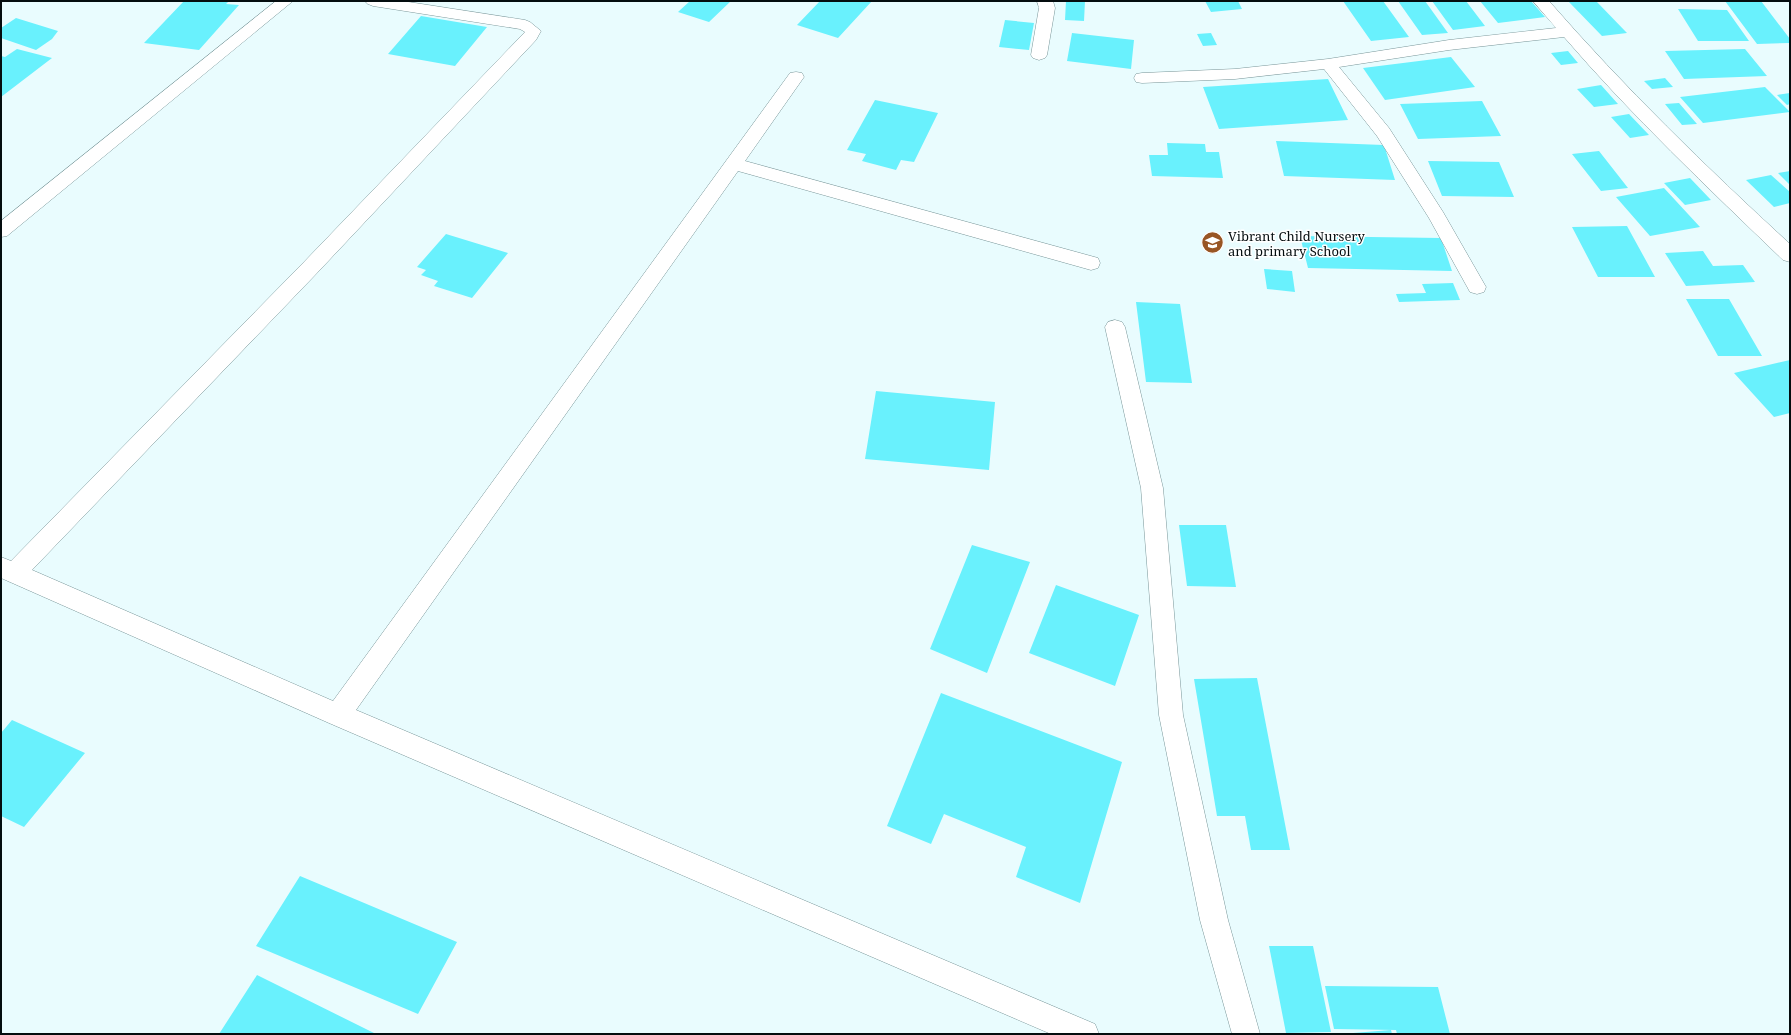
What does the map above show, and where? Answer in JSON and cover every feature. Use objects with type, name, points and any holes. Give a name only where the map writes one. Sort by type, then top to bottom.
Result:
[{"type":"street","points":[[1,231],[285,1]]},
{"type":"street","points":[[373,1],[525,25],[533,31],[530,37],[311,267],[5,570],[338,715],[1086,1034]]},
{"type":"street","points":[[1039,55],[1047,8],[1045,1]]},
{"type":"street","points":[[1541,1],[1567,32],[1678,150],[1790,255]]},
{"type":"street","points":[[1142,78],[1235,74],[1328,64],[1449,45],[1567,32]]},
{"type":"street","points":[[1328,64],[1384,132],[1438,216],[1477,287]]},
{"type":"street","points":[[338,715],[796,77]]},
{"type":"street","points":[[733,164],[1091,263]]},
{"type":"street","points":[[1116,327],[1152,488],[1171,715],[1214,920],[1246,1034]]},
{"type":"building","points":[[184,1],[229,1],[226,4],[239,5],[199,50],[144,43]]},
{"type":"building","points":[[690,1],[731,1],[709,22],[678,12]]},
{"type":"building","points":[[820,1],[872,1],[838,38],[797,25]]},
{"type":"building","points":[[1066,1],[1085,1],[1084,21],[1065,20]]},
{"type":"building","points":[[1205,1],[1238,1],[1242,9],[1211,12]]},
{"type":"building","points":[[1343,1],[1383,1],[1409,37],[1371,41]]},
{"type":"building","points":[[1398,1],[1425,1],[1448,33],[1422,35]]},
{"type":"building","points":[[1432,1],[1466,1],[1485,26],[1453,30]]},
{"type":"building","points":[[1480,1],[1531,1],[1545,17],[1498,23]]},
{"type":"building","points":[[1568,1],[1596,1],[1627,33],[1602,36]]},
{"type":"building","points":[[1725,1],[1761,1],[1790,39],[1790,43],[1757,44]]},
{"type":"building","points":[[1678,9],[1727,10],[1749,41],[1698,41]]},
{"type":"building","points":[[421,16],[487,27],[455,66],[388,54]]},
{"type":"building","points":[[16,18],[58,31],[52,39],[36,50],[1,38],[1,28]]},
{"type":"building","points":[[1005,20],[1034,23],[1029,50],[999,47]]},
{"type":"building","points":[[1072,33],[1134,40],[1131,69],[1067,61]]},
{"type":"building","points":[[1211,33],[1217,45],[1203,46],[1197,34]]},
{"type":"building","points":[[17,49],[52,58],[1,97],[1,56],[5,57]]},
{"type":"building","points":[[1745,49],[1767,76],[1684,79],[1665,51]]},
{"type":"building","points":[[1568,51],[1578,63],[1561,65],[1551,53]]},
{"type":"building","points":[[1451,57],[1475,87],[1385,100],[1363,68]]},
{"type":"building","points":[[1665,78],[1673,87],[1652,89],[1644,81]]},
{"type":"building","points":[[1328,79],[1348,120],[1219,129],[1203,87]]},
{"type":"building","points":[[1601,85],[1618,104],[1594,107],[1577,89]]},
{"type":"building","points":[[1765,87],[1790,112],[1703,123],[1680,97]]},
{"type":"building","points":[[1790,93],[1790,104],[1787,105],[1777,95]]},
{"type":"building","points":[[875,100],[938,113],[914,162],[901,160],[896,170],[862,161],[866,154],[847,150]]},
{"type":"building","points":[[1482,101],[1501,136],[1418,139],[1400,104]]},
{"type":"building","points":[[1679,103],[1697,124],[1682,125],[1665,104]]},
{"type":"building","points":[[1629,114],[1649,135],[1630,138],[1611,117]]},
{"type":"building","points":[[1276,141],[1384,145],[1395,180],[1284,176]]},
{"type":"building","points":[[1167,143],[1205,144],[1206,152],[1219,152],[1223,178],[1152,176],[1149,155],[1168,155]]},
{"type":"building","points":[[1599,151],[1628,188],[1601,191],[1572,154]]},
{"type":"building","points":[[1428,161],[1499,162],[1514,197],[1442,196]]},
{"type":"building","points":[[1790,171],[1790,185],[1778,173]]},
{"type":"building","points":[[1771,175],[1790,192],[1790,203],[1774,207],[1746,180]]},
{"type":"building","points":[[1690,178],[1711,200],[1685,205],[1664,183]]},
{"type":"building","points":[[1664,188],[1700,227],[1650,236],[1616,197]]},
{"type":"building","points":[[1627,226],[1655,277],[1598,277],[1572,227]]},
{"type":"building","points":[[446,234],[508,253],[472,298],[434,286],[438,281],[421,275],[426,270],[417,267]]},
{"type":"building","points":[[1300,236],[1441,238],[1452,271],[1308,268]]},
{"type":"building","points":[[1703,251],[1713,266],[1743,265],[1755,282],[1686,286],[1665,253]]},
{"type":"building","points":[[1264,269],[1292,271],[1295,292],[1267,289]]},
{"type":"building","points":[[1453,283],[1460,300],[1399,302],[1396,294],[1426,293],[1422,284]]},
{"type":"building","points":[[1686,299],[1729,299],[1762,356],[1718,356]]},
{"type":"building","points":[[1136,302],[1180,304],[1192,383],[1146,382]]},
{"type":"building","points":[[1790,360],[1790,413],[1774,417],[1734,373]]},
{"type":"building","points":[[876,391],[995,402],[989,470],[865,459]]},
{"type":"building","points":[[1179,525],[1226,525],[1236,587],[1187,586]]},
{"type":"building","points":[[972,545],[1030,562],[987,673],[930,649]]},
{"type":"building","points":[[1056,585],[1139,615],[1115,686],[1029,653]]},
{"type":"building","points":[[1257,678],[1290,850],[1251,850],[1245,816],[1217,816],[1194,679]]},
{"type":"building","points":[[941,693],[1122,762],[1080,903],[1016,877],[1026,847],[944,814],[931,844],[887,826]]},
{"type":"building","points":[[12,720],[85,753],[24,827],[1,816],[1,733]]},
{"type":"building","points":[[300,876],[457,942],[418,1014],[256,946]]},
{"type":"building","points":[[1269,946],[1313,946],[1331,1032],[1286,1033]]},
{"type":"building","points":[[257,975],[376,1034],[219,1034]]},
{"type":"building","points":[[1325,986],[1438,987],[1450,1034],[1397,1034],[1396,1030],[1334,1029]]},
{"type":"building","points":[[1391,1030],[1392,1034],[1353,1034],[1353,1033]]},
{"type":"place","name":"Vibrant Child Nursery and primary School","points":[[1213,243]]}]
